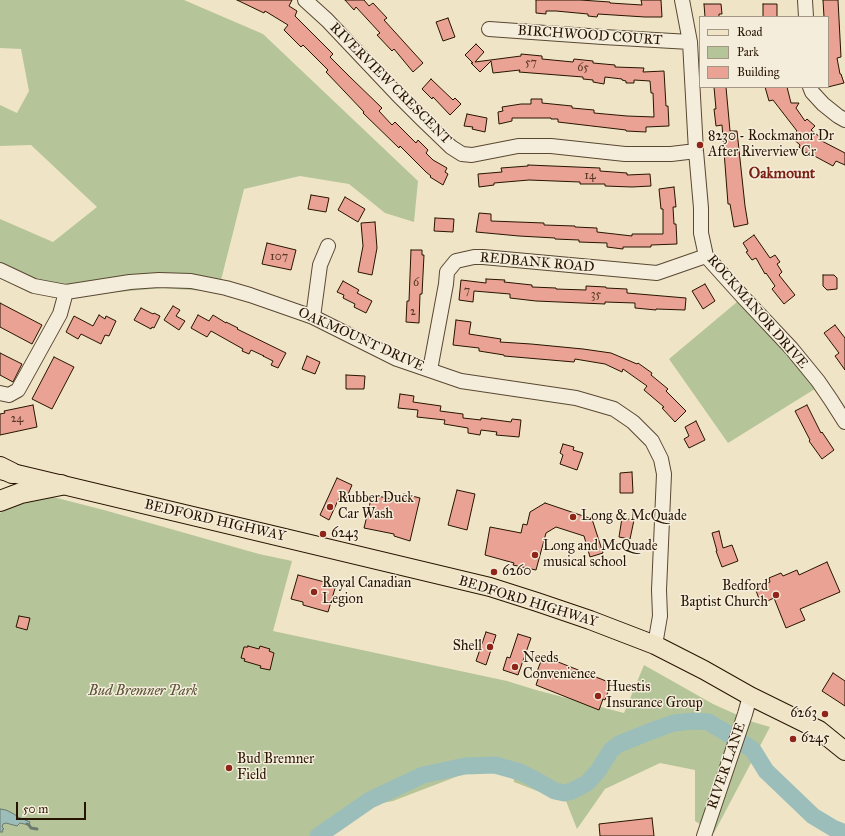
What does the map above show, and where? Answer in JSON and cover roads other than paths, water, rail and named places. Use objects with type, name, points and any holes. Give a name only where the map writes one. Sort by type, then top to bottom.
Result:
[{"type":"highway","points":[[0,501],[21,493],[61,485]]},
{"type":"main road","name":"BEDFORD HIGHWAY","points":[[4,470],[61,485],[490,587],[590,620],[655,645],[704,670],[750,696],[819,730],[845,752]]},
{"type":"street","name":"RIVERVIEW CRESCENT","points":[[305,0],[327,20],[397,94],[451,147],[462,154],[472,155],[518,146],[552,146],[625,154],[671,154],[696,151]]},
{"type":"street","name":"ROCKMANOR DRIVE","points":[[682,0],[690,42],[696,151],[701,208],[701,233],[706,256],[743,298],[791,348],[818,381],[845,422]]},
{"type":"street","points":[[805,0],[806,16]]},
{"type":"street","name":"BIRCHWOOD COURT","points":[[489,29],[690,42]]},
{"type":"street","points":[[810,88],[812,92],[823,104],[845,120]]},
{"type":"street","points":[[312,317],[320,265],[328,246]]},
{"type":"street","name":"REDBANK ROAD","points":[[430,370],[447,272],[456,261],[474,257],[483,257],[657,273],[706,256]]},
{"type":"street","name":"OAKMOUNT DRIVE","points":[[0,270],[34,286],[66,292],[130,282],[159,280],[191,281],[226,288],[312,317],[397,359],[461,381],[576,398],[614,409],[633,422],[652,441],[661,459],[664,474],[659,590],[660,616],[655,645]]},
{"type":"street","points":[[0,393],[9,395],[18,390],[60,314],[66,292]]},
{"type":"street","name":"RIVER LANE","points":[[704,836],[750,696]]},
{"type":"water","points":[[0,809],[6,810],[30,822],[29,825],[20,823],[17,826],[6,823],[3,824],[2,827],[4,829],[2,830],[3,832],[0,832]]},
{"type":"waterway","points":[[318,836],[370,800],[423,775],[465,766],[495,765],[520,772],[555,791],[564,793],[572,791],[587,783],[598,771],[611,750],[619,744],[674,723],[693,721],[708,722],[753,750],[766,771],[813,816],[833,828],[845,833]]},
{"type":"waterway","points":[[27,824],[31,828],[37,829]]},
{"type":"place","name":"8230 - Rockmanor Dr After Riverview Cr","points":[[700,145]]},
{"type":"place","name":"Rubber Duck Car Wash","points":[[330,507]]},
{"type":"place","name":"Long & McQuade","points":[[573,517]]},
{"type":"place","name":"6243","points":[[323,534]]},
{"type":"place","name":"Long and McQuade musical school","points":[[535,555]]},
{"type":"place","name":"6260","points":[[494,572]]},
{"type":"place","name":"Royal Canadian Legion","points":[[314,592]]},
{"type":"place","name":"Bedford Baptist Church","points":[[776,595]]},
{"type":"place","name":"Shell","points":[[490,647]]},
{"type":"place","name":"Needs Convenience","points":[[515,667]]},
{"type":"place","name":"Huestis Insurance Group","points":[[598,696]]},
{"type":"place","name":"6263","points":[[825,714]]},
{"type":"place","name":"6245","points":[[793,739]]},
{"type":"place","name":"Bud Bremner Field","points":[[229,768]]},
{"type":"district","name":"Oakmount","points":[[782,174]]},
{"type":"park label","name":"Bud Bremner Park","points":[[143,692]]}]
